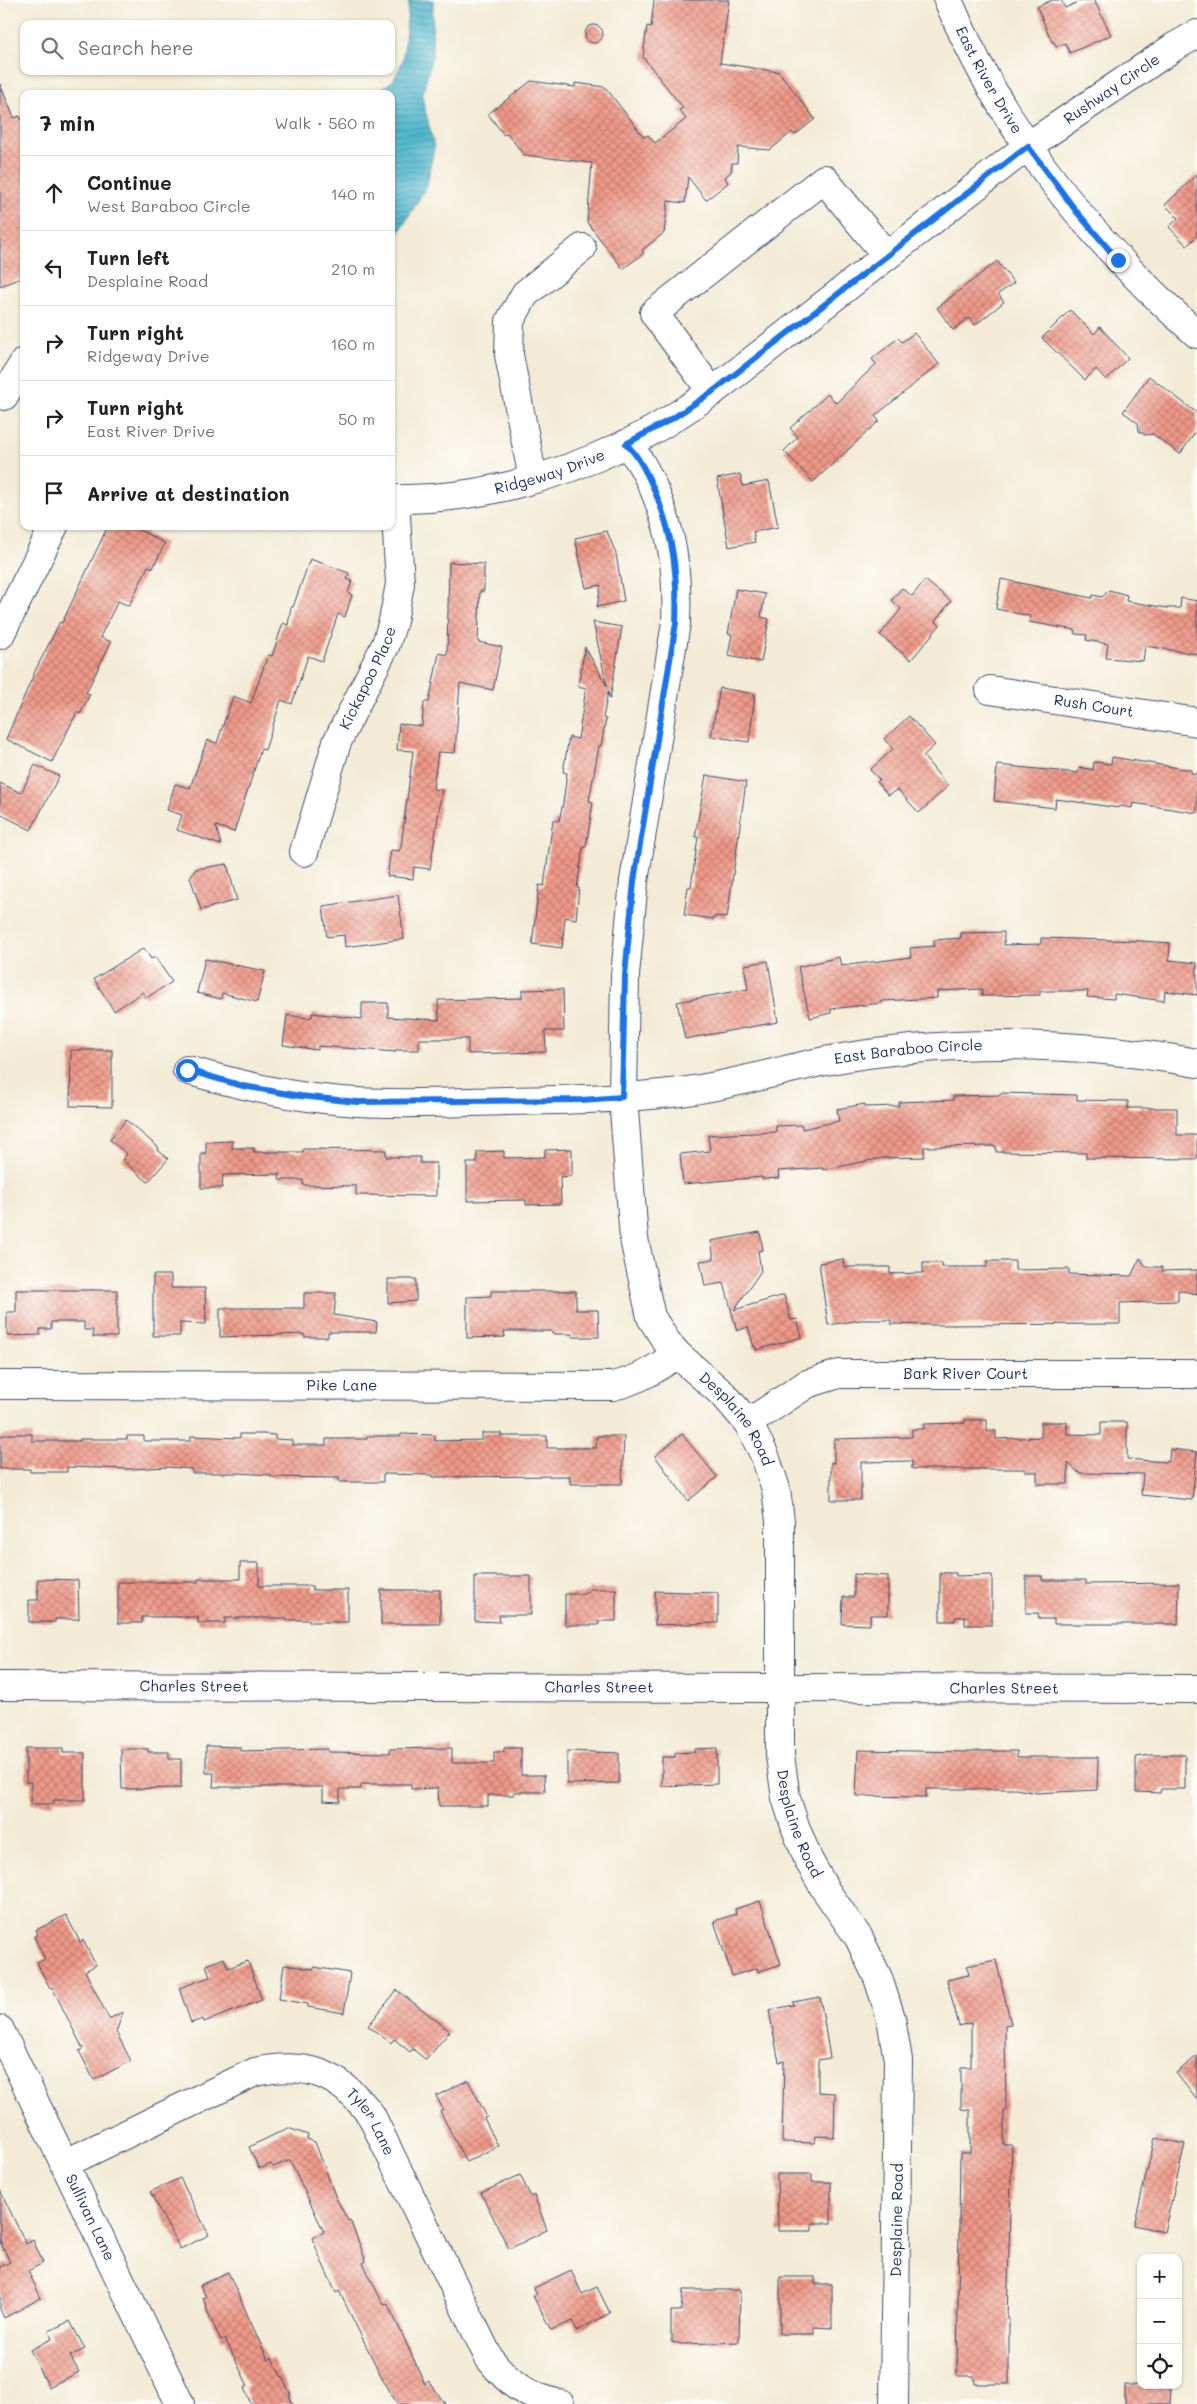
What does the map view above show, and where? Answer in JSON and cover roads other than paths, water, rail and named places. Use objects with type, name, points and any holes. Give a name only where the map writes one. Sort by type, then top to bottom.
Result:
[{"type":"street","name":"East River Drive","points":[[948,0],[986,78],[1028,146],[1076,211],[1118,260],[1154,297],[1197,334]]},
{"type":"street","name":"Rushway Circle","points":[[1028,146],[1174,47],[1197,34]]},
{"type":"street","name":"Ridgeway Drive","points":[[395,499],[452,495],[498,488],[533,479],[598,457],[673,418],[712,392],[1028,146]]},
{"type":"street","points":[[712,392],[654,312],[824,178],[886,256]]},
{"type":"street","points":[[533,479],[509,354],[510,321],[526,294],[582,248]]},
{"type":"street","points":[[9,398],[20,372]]},
{"type":"street","name":"Desplaine Road","points":[[626,444],[632,449],[648,476],[664,512],[674,552],[678,582],[676,623],[634,881],[625,975],[622,1097],[634,1239],[652,1317],[666,1341],[677,1354],[726,1396],[748,1423],[768,1464],[776,1489],[780,1521],[780,1756],[786,1798],[796,1829],[818,1876],[863,1946],[878,1978],[892,2027],[898,2060],[894,2404]]},
{"type":"street","name":"Kickapoo Place","points":[[304,852],[338,742],[386,644],[393,621],[400,584],[395,523]]},
{"type":"street","points":[[0,635],[52,530]]},
{"type":"street","name":"Rush Court","points":[[990,690],[1197,722]]},
{"type":"street","name":"East Baraboo Circle","points":[[187,1070],[243,1086],[300,1096],[357,1102],[516,1101],[622,1097],[681,1092],[732,1083],[825,1061],[944,1046],[1013,1044],[1081,1047],[1150,1055],[1197,1063]]},
{"type":"street","name":"Pike Lane","points":[[0,1385],[613,1386],[635,1381],[677,1354]]},
{"type":"street","name":"Bark River Court","points":[[748,1423],[807,1384],[839,1374],[1197,1374]]},
{"type":"street","name":"Charles Street","points":[[0,1686],[1197,1689]]},
{"type":"street","name":"Sullivan Lane","points":[[0,2030],[180,2404]]},
{"type":"street","name":"Tyler Lane","points":[[64,2164],[255,2072],[279,2067],[299,2068],[323,2074],[341,2083],[357,2096],[371,2115],[489,2358],[504,2376],[520,2389],[538,2399],[560,2404]]},
{"type":"water","points":[[409,0],[433,0],[432,56],[422,97],[434,147],[427,185],[395,240],[395,90],[380,90],[393,81],[403,60]]}]
